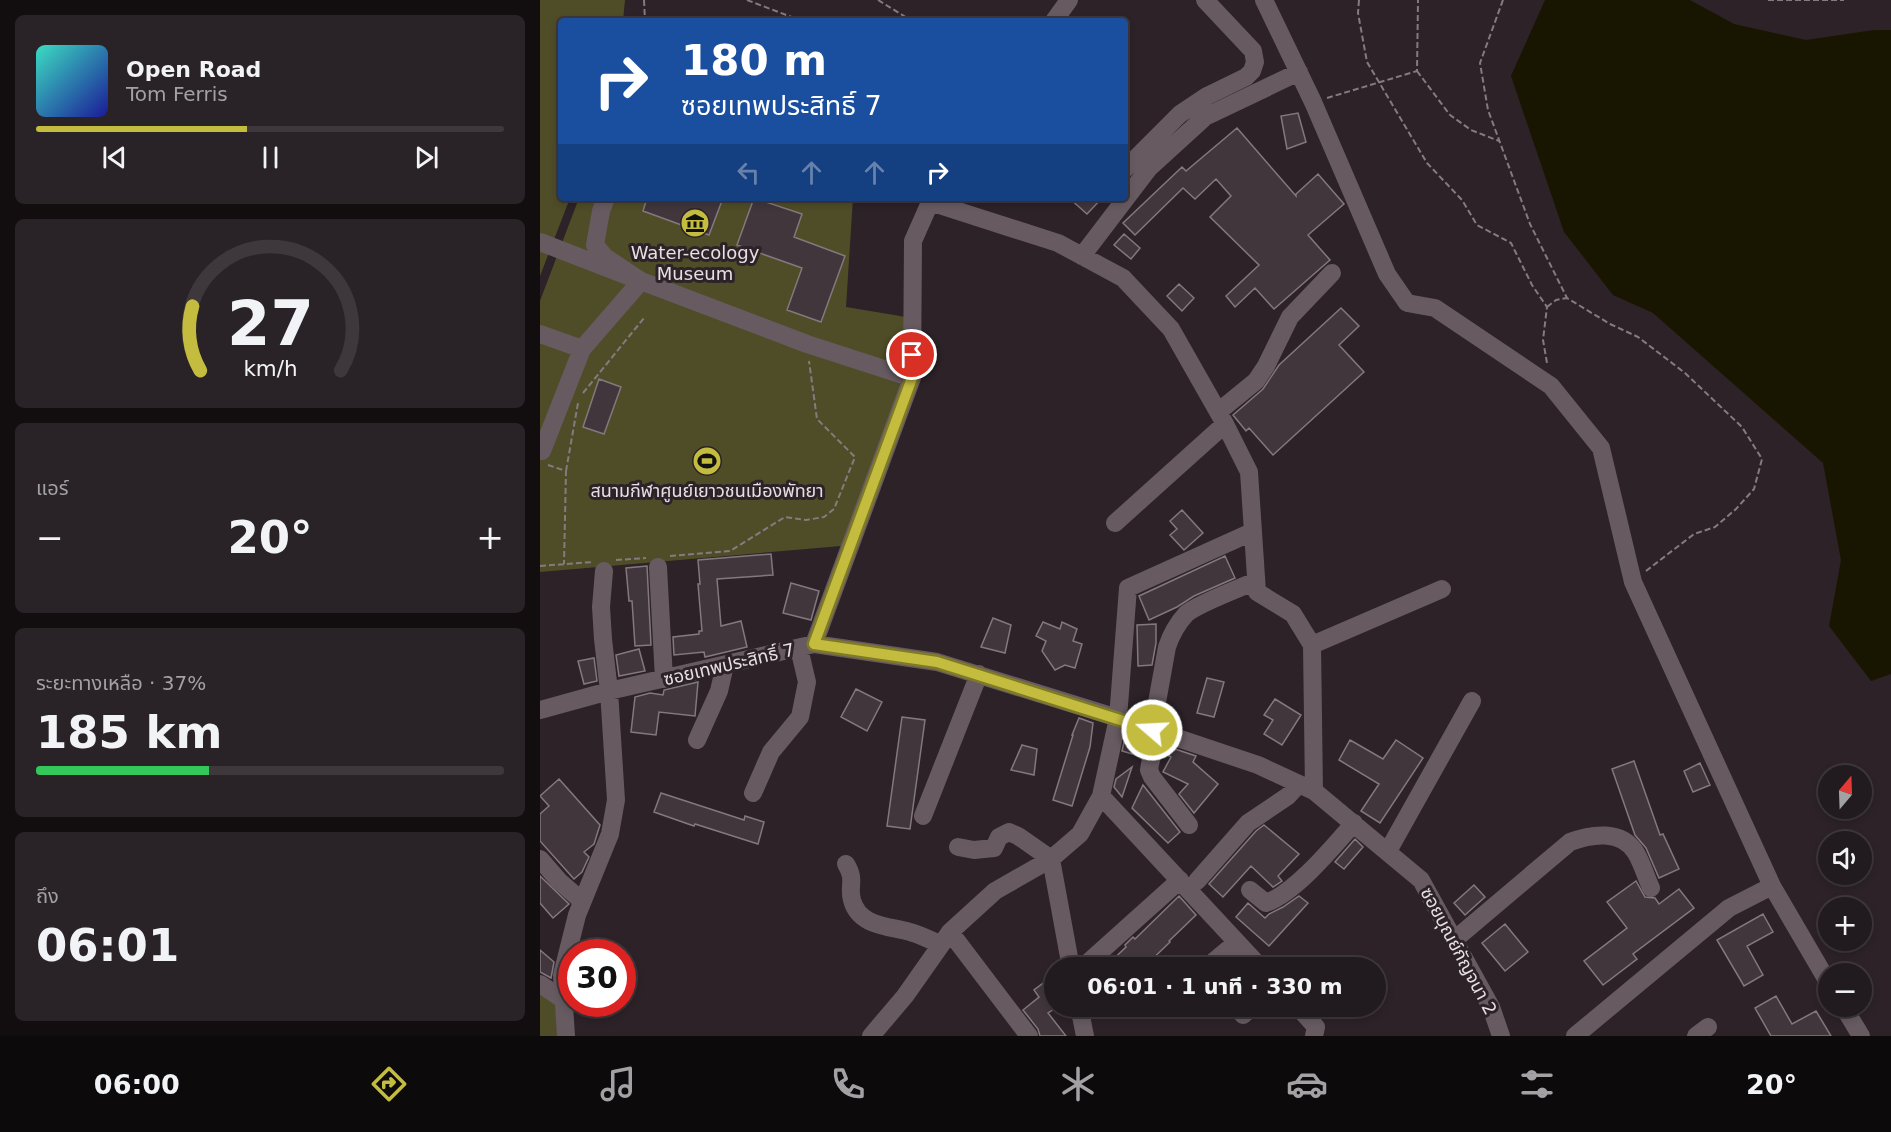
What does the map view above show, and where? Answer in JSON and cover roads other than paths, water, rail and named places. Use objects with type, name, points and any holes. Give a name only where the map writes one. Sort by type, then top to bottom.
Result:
[{"type":"street","points":[[1055,18],[1068,0]]},
{"type":"street","points":[[1128,167],[1180,114],[1252,71],[1255,62],[1253,51],[1205,0]]},
{"type":"street","points":[[1264,0],[1313,102],[1387,274],[1407,303],[1435,308],[1551,386],[1601,448],[1633,582],[1772,886],[1818,965]]},
{"type":"street","points":[[1128,196],[1149,168],[1205,117],[1299,72]]},
{"type":"street","points":[[605,201],[595,245],[605,257],[641,281]]},
{"type":"street","name":"ซอยเทพประสิทธิ์ 7","points":[[540,710],[609,691],[807,646],[912,378],[913,241],[931,201]]},
{"type":"street","points":[[934,201],[1058,243],[1123,278],[1171,329],[1222,418],[1248,472],[1257,592],[1293,614],[1312,645],[1306,787],[1288,796],[1248,823],[1188,880],[1096,957]]},
{"type":"street","points":[[1082,256],[1124,201]]},
{"type":"street","points":[[540,242],[807,344],[912,378]]},
{"type":"street","points":[[1114,523],[1222,418],[1256,381],[1290,317],[1332,273]]},
{"type":"street","points":[[541,456],[582,348],[641,281]]},
{"type":"street","points":[[540,334],[582,348]]},
{"type":"street","points":[[871,1036],[905,996],[945,938],[995,891],[1051,859],[1080,834],[1101,796],[1118,718],[1128,588],[1252,532]]},
{"type":"street","points":[[658,560],[664,679]]},
{"type":"street","points":[[571,939],[582,901],[610,834],[616,800],[602,607],[605,565]]},
{"type":"street","points":[[1189,825],[1149,770],[1167,647],[1171,635],[1188,612],[1256,581]]},
{"type":"street","points":[[1312,645],[1442,589]]},
{"type":"street","points":[[753,792],[771,752],[800,717],[807,682],[807,646]]},
{"type":"street","name":"ซอยบุณย์กัญจนา 2","points":[[807,646],[937,662],[980,674],[1258,765],[1306,787],[1421,880],[1491,1006],[1501,1036]]},
{"type":"street","points":[[697,740],[719,691],[725,665]]},
{"type":"street","points":[[923,816],[980,674]]},
{"type":"street","points":[[1388,851],[1472,701]]},
{"type":"street","points":[[1101,796],[1188,880],[1251,957]]},
{"type":"street","points":[[1250,890],[1266,903],[1273,900],[1305,877],[1354,824]]},
{"type":"street","points":[[958,847],[974,850],[994,848],[999,837],[1009,832],[1051,859],[1069,957]]},
{"type":"street","points":[[1454,940],[1570,842],[1588,835],[1608,835],[1624,840],[1635,851],[1652,888]]},
{"type":"street","points":[[540,859],[559,881],[582,901]]},
{"type":"street","points":[[846,864],[853,880],[851,900],[857,911],[871,923],[882,927],[895,927],[945,938],[1029,1036]]},
{"type":"street","points":[[1575,1036],[1730,908],[1772,886]]},
{"type":"street","points":[[1219,957],[1237,942]]},
{"type":"street","points":[[540,984],[558,996]]},
{"type":"street","points":[[565,1017],[566,1036]]},
{"type":"street","points":[[1081,1017],[1085,1036]]},
{"type":"street","points":[[1307,1017],[1316,1027],[1314,1036]]},
{"type":"street","points":[[1850,1017],[1861,1036]]},
{"type":"place","name":"Water-ecology Museum","points":[[695,223]]},
{"type":"place","name":"สนามกีฬาศูนย์เยาวชนเมืองพัทยา","points":[[707,461]]}]
